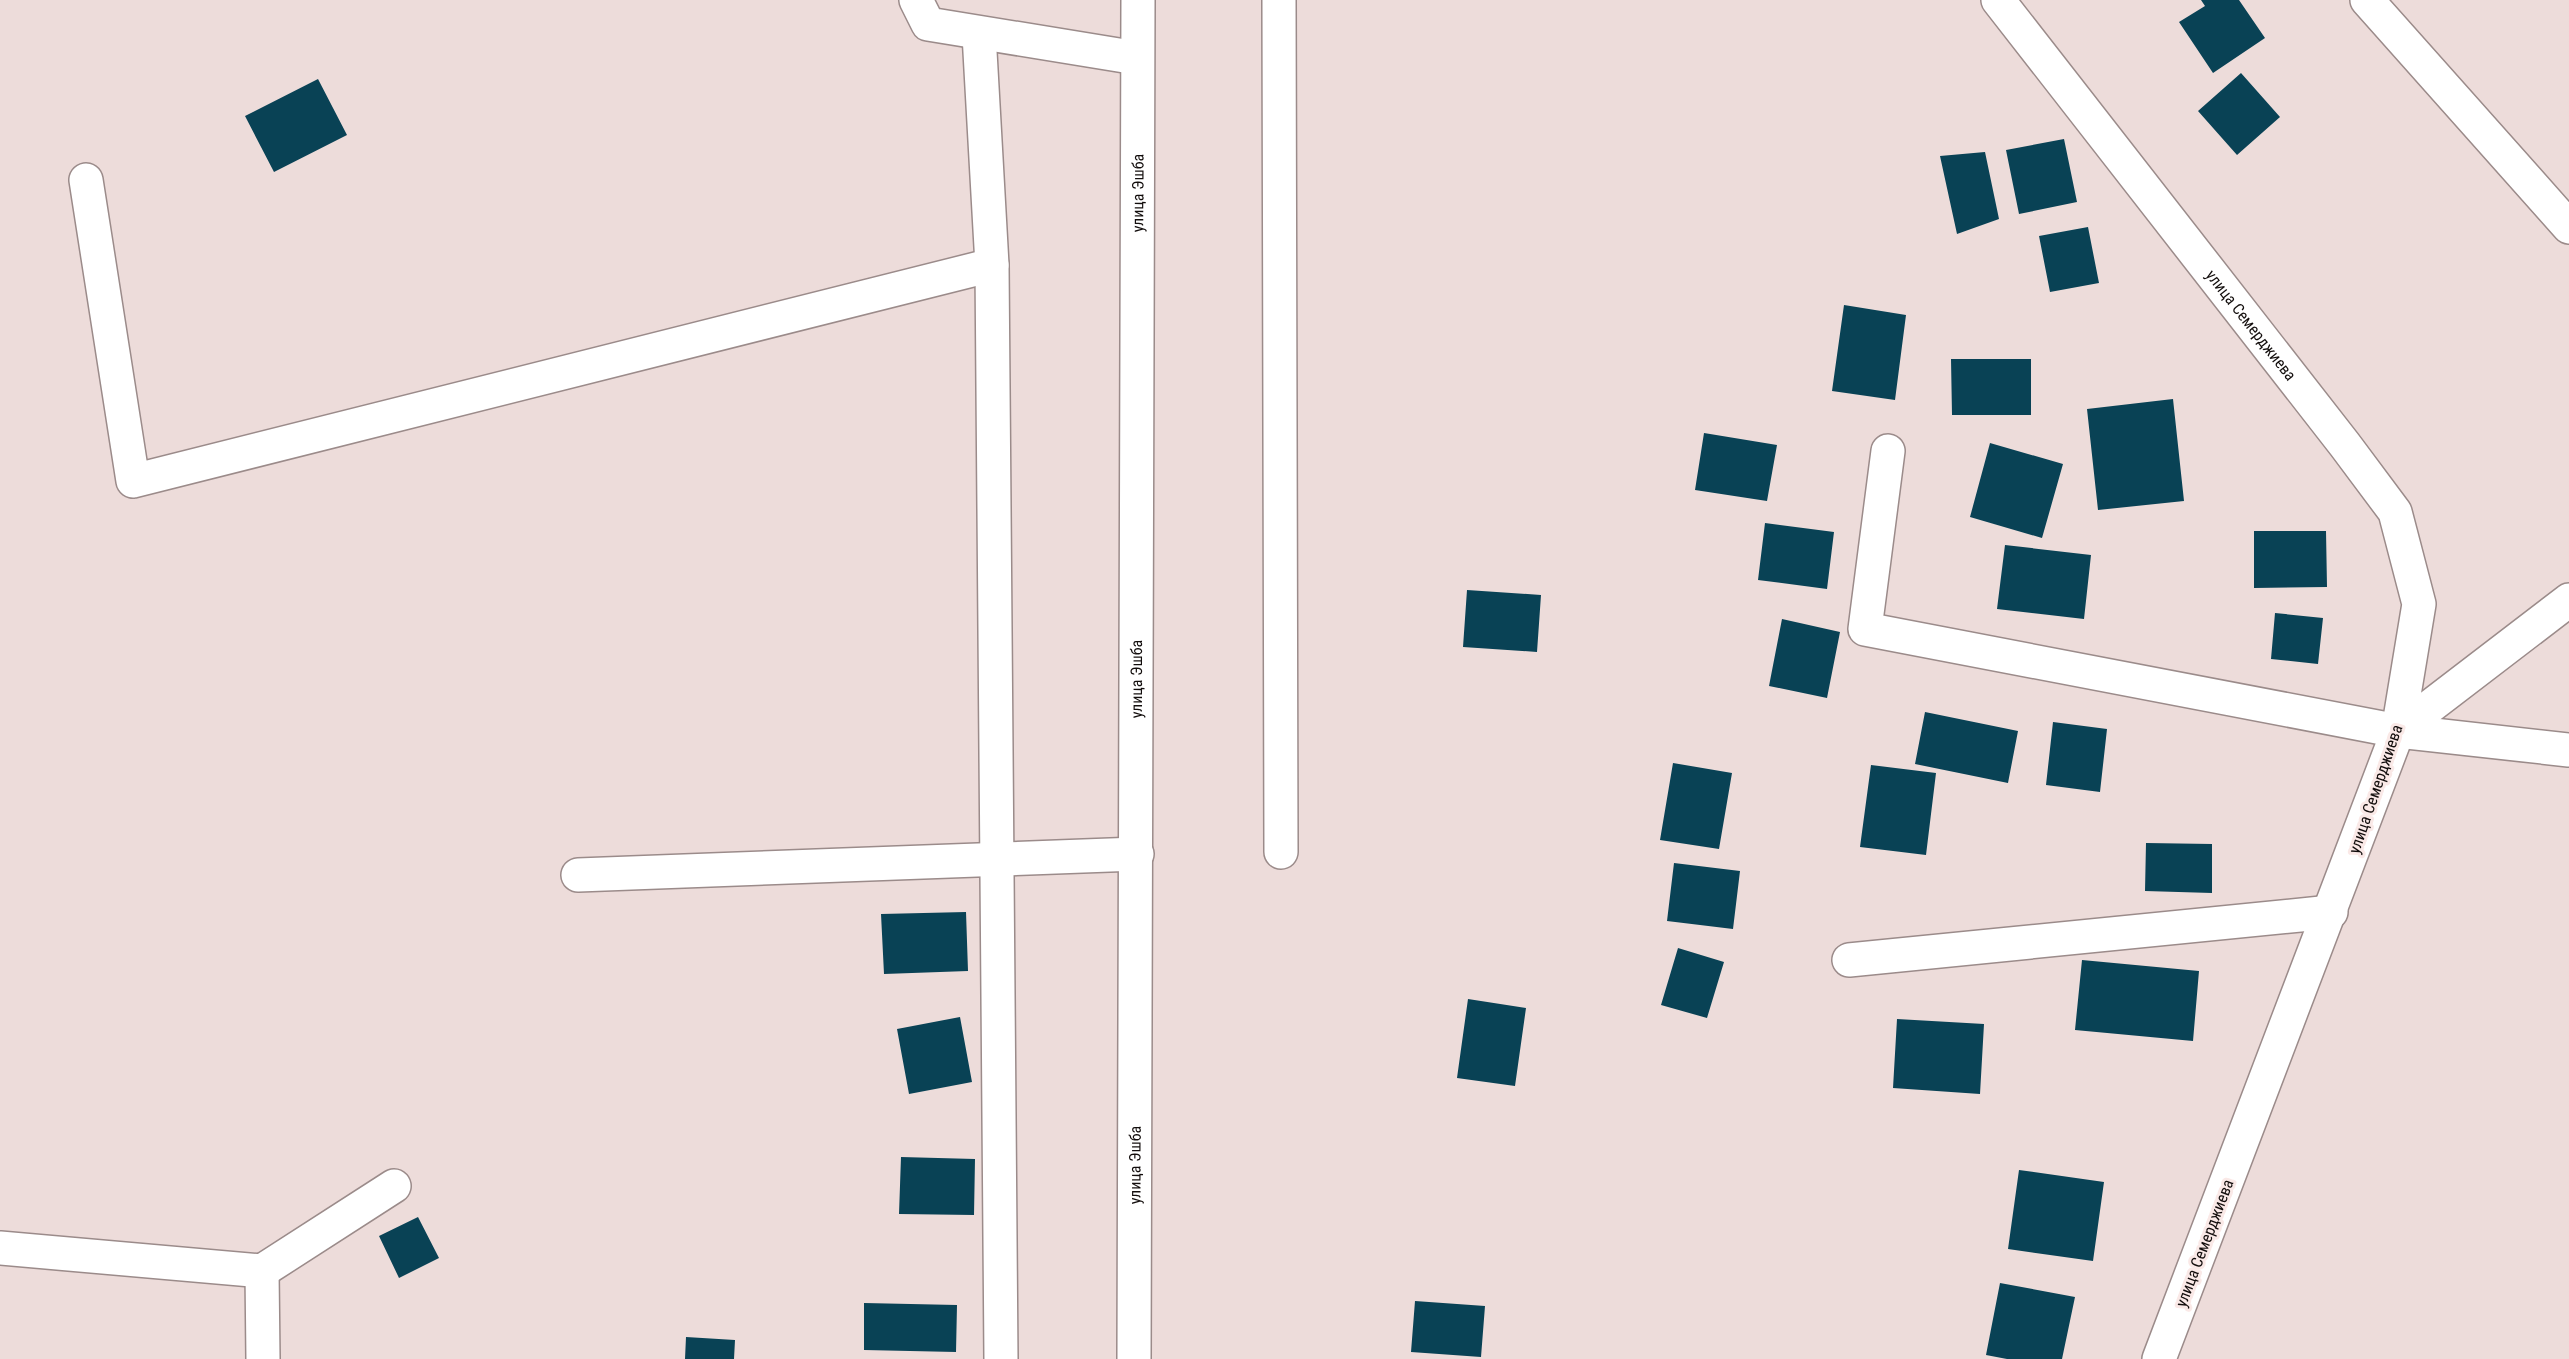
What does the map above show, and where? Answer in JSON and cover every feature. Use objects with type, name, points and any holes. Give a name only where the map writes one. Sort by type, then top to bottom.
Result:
[{"type":"main road","points":[[916,0],[928,24],[1137,58]]},
{"type":"main road","name":"улица Эшба","points":[[1134,1359],[1138,0]]},
{"type":"main road","points":[[1279,0],[1281,852]]},
{"type":"main road","name":"улица Семерджиева","points":[[1998,0],[2345,444],[2395,512],[2419,604],[2398,731],[2159,1359]]},
{"type":"main road","points":[[2367,0],[2569,227]]},
{"type":"main road","points":[[979,34],[992,265],[1001,1359]]},
{"type":"main road","points":[[86,180],[133,481],[992,265]]},
{"type":"main road","points":[[1888,451],[1865,629],[2398,731],[2569,750]]},
{"type":"main road","points":[[2398,731],[2569,600]]},
{"type":"main road","points":[[578,875],[1137,854]]},
{"type":"main road","points":[[1849,960],[2331,912]]},
{"type":"main road","points":[[0,1248],[262,1270],[394,1186]]},
{"type":"main road","points":[[262,1270],[263,1359]]},
{"type":"building","points":[[2201,0],[2239,0],[2265,38],[2213,73],[2179,22],[2205,6]]},
{"type":"building","points":[[2241,73],[2280,117],[2237,155],[2198,111]]},
{"type":"building","points":[[318,79],[347,135],[274,172],[245,116]]},
{"type":"building","points":[[2064,139],[2077,202],[2019,214],[2006,150]]},
{"type":"building","points":[[1985,152],[1999,219],[1957,234],[1940,156]]},
{"type":"building","points":[[2088,227],[2099,283],[2050,292],[2039,236]]},
{"type":"building","points":[[1844,305],[1906,315],[1895,400],[1832,391]]},
{"type":"building","points":[[1951,359],[2031,359],[2031,415],[1952,415]]},
{"type":"building","points":[[2173,399],[2184,501],[2098,510],[2087,409]]},
{"type":"building","points":[[1704,433],[1777,445],[1767,501],[1695,490]]},
{"type":"building","points":[[1990,443],[2063,464],[2042,538],[1970,517]]},
{"type":"building","points":[[1765,523],[1834,532],[1827,589],[1758,580]]},
{"type":"building","points":[[2254,531],[2326,531],[2327,587],[2254,588]]},
{"type":"building","points":[[2005,545],[2091,555],[2084,619],[1997,609]]},
{"type":"building","points":[[1467,590],[1541,595],[1537,652],[1463,647]]},
{"type":"building","points":[[2275,613],[2323,618],[2318,664],[2271,659]]},
{"type":"building","points":[[1782,619],[1840,632],[1827,698],[1769,686]]},
{"type":"building","points":[[1925,712],[2018,731],[2008,783],[1915,764]]},
{"type":"building","points":[[2053,722],[2107,729],[2100,792],[2046,785]]},
{"type":"building","points":[[1673,763],[1732,773],[1719,849],[1660,840]]},
{"type":"building","points":[[1871,765],[1936,773],[1926,855],[1860,847]]},
{"type":"building","points":[[2146,843],[2212,844],[2212,893],[2145,891]]},
{"type":"building","points":[[1674,863],[1740,871],[1733,929],[1667,921]]},
{"type":"building","points":[[966,912],[968,971],[884,974],[881,914]]},
{"type":"building","points":[[1678,948],[1724,962],[1707,1018],[1661,1005]]},
{"type":"building","points":[[2082,960],[2199,971],[2193,1041],[2075,1030]]},
{"type":"building","points":[[1468,999],[1526,1008],[1515,1086],[1457,1078]]},
{"type":"building","points":[[960,1017],[972,1082],[909,1094],[897,1029]]},
{"type":"building","points":[[1897,1019],[1984,1024],[1980,1094],[1893,1088]]},
{"type":"building","points":[[901,1157],[975,1159],[974,1215],[899,1214]]},
{"type":"building","points":[[2019,1170],[2104,1182],[2093,1261],[2008,1249]]},
{"type":"building","points":[[418,1217],[439,1258],[399,1278],[379,1236]]},
{"type":"building","points":[[2000,1283],[2075,1297],[2062,1359],[2007,1359],[1986,1355]]},
{"type":"building","points":[[1415,1301],[1485,1306],[1481,1357],[1411,1352]]},
{"type":"building","points":[[864,1303],[957,1305],[956,1352],[864,1350]]},
{"type":"building","points":[[686,1337],[735,1340],[734,1359],[685,1359]]}]
